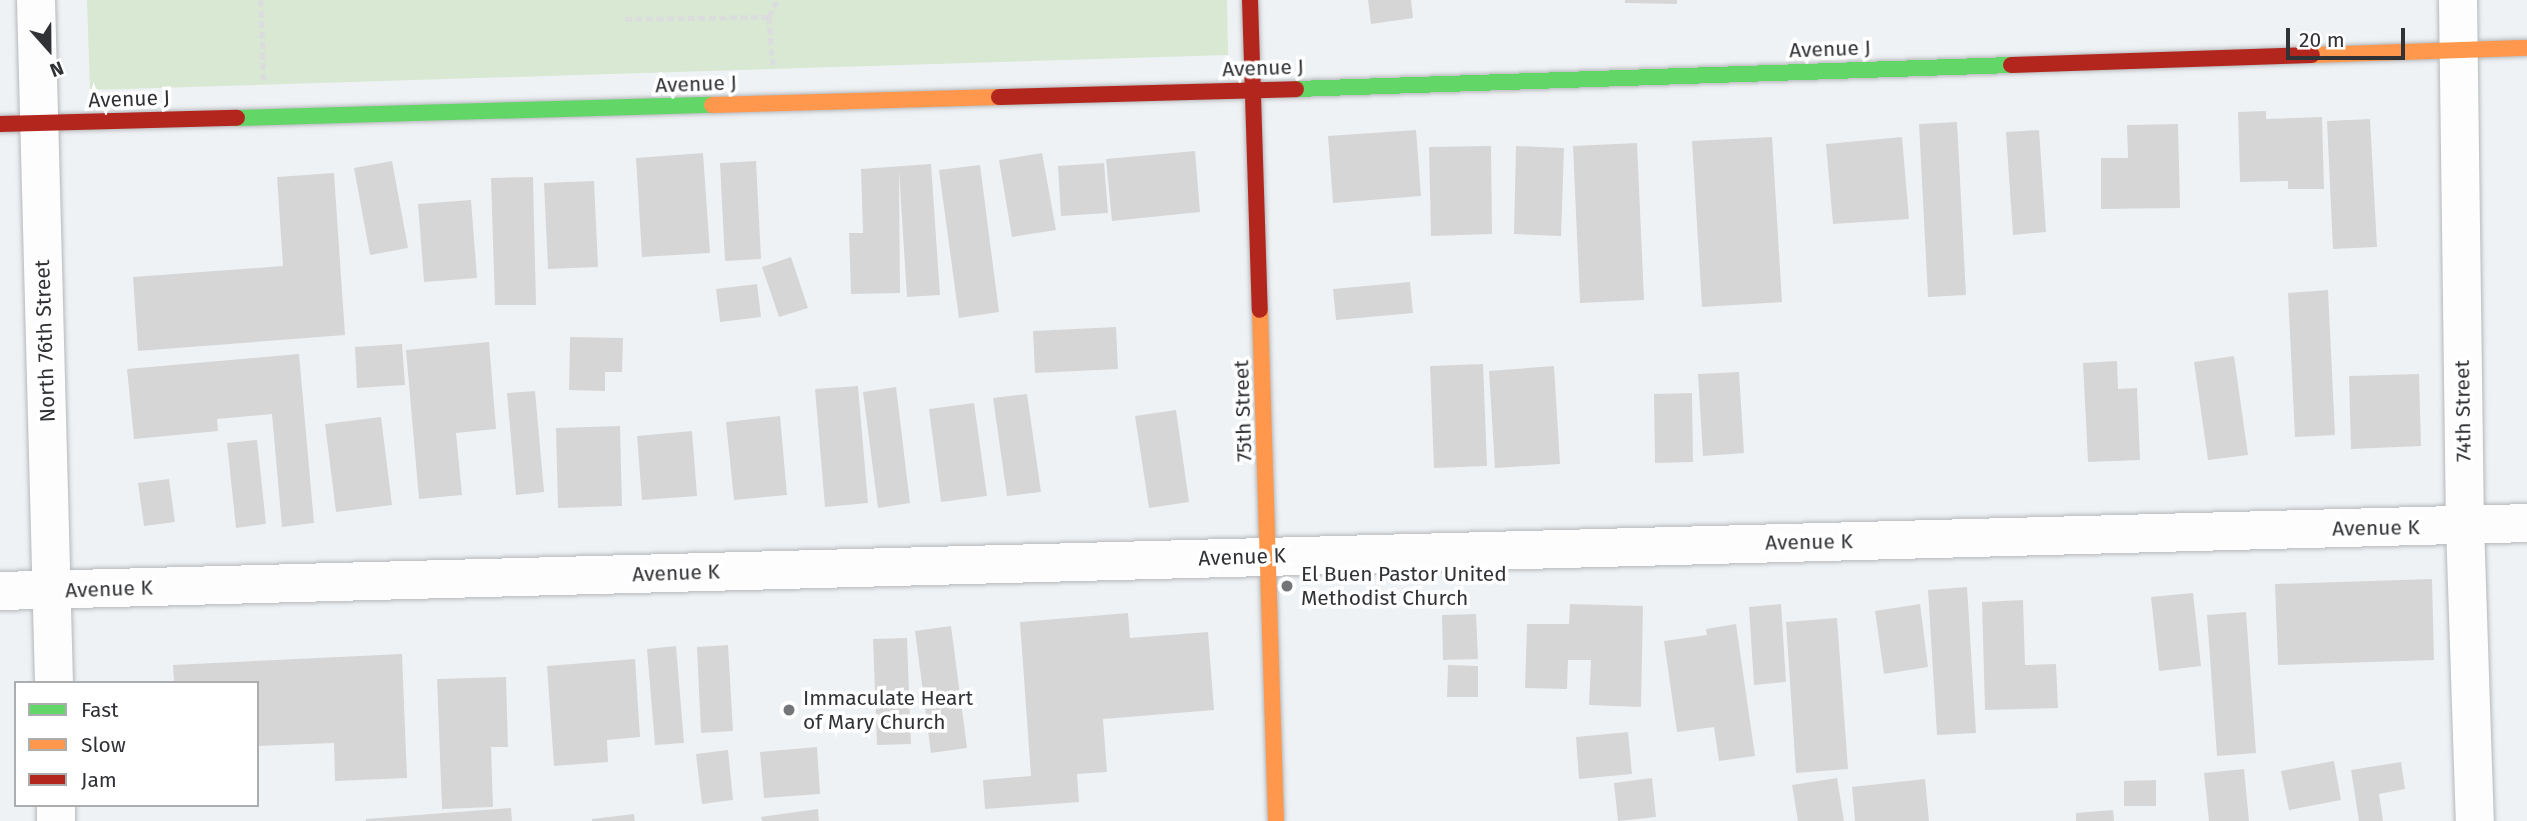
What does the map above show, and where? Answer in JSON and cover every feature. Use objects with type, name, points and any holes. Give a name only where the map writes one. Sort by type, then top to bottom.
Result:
[{"type":"street","name":"North 76th Street","points":[[36,0],[54,681]]},
{"type":"street","name":"75th Street","points":[[1250,0],[1276,821]]},
{"type":"street","name":"74th Street","points":[[2458,0],[2465,525],[2475,821]]},
{"type":"street","name":"Avenue J","points":[[0,124],[1252,90],[2527,48]]},
{"type":"street","name":"Avenue K","points":[[0,591],[2527,523]]},
{"type":"path","points":[[261,0],[265,117]]},
{"type":"path","points":[[625,19],[769,17],[777,0]]},
{"type":"green space","points":[[87,0],[1227,0],[1228,55],[90,90]]},
{"type":"building","points":[[1368,0],[1411,0],[1413,18],[1371,24]]},
{"type":"building","points":[[1625,0],[1677,0],[1677,4],[1625,3]]},
{"type":"building","points":[[2266,111],[2266,119],[2322,117],[2324,189],[2288,189],[2288,181],[2240,182],[2238,112]]},
{"type":"building","points":[[2370,119],[2377,247],[2333,249],[2327,121]]},
{"type":"building","points":[[1957,122],[1966,295],[1928,297],[1919,124]]},
{"type":"building","points":[[2178,124],[2180,208],[2101,209],[2101,158],[2128,158],[2127,125]]},
{"type":"building","points":[[1416,130],[1421,196],[1333,203],[1328,136]]},
{"type":"building","points":[[2039,130],[2046,232],[2013,235],[2006,132]]},
{"type":"building","points":[[1772,137],[1782,302],[1702,307],[1692,141]]},
{"type":"building","points":[[1902,137],[1909,219],[1833,224],[1826,144]]},
{"type":"building","points":[[1637,143],[1644,300],[1580,303],[1573,146]]},
{"type":"building","points":[[1491,146],[1492,234],[1431,236],[1429,147]]},
{"type":"building","points":[[1516,146],[1564,148],[1561,236],[1514,234]]},
{"type":"building","points":[[1195,151],[1200,212],[1112,221],[1106,159]]},
{"type":"building","points":[[703,153],[710,253],[642,257],[636,158]]},
{"type":"building","points":[[1042,153],[1056,230],[1012,237],[999,160]]},
{"type":"building","points":[[392,161],[408,248],[370,255],[354,168]]},
{"type":"building","points":[[756,161],[761,259],[725,261],[720,163]]},
{"type":"building","points":[[1104,163],[1108,213],[1061,216],[1058,166]]},
{"type":"building","points":[[931,164],[940,295],[907,297],[899,171],[900,293],[851,294],[849,233],[863,233],[861,169]]},
{"type":"building","points":[[980,165],[999,312],[959,318],[939,170]]},
{"type":"building","points":[[334,173],[345,335],[138,351],[133,277],[283,266],[277,177]]},
{"type":"building","points":[[533,177],[536,305],[495,305],[491,178]]},
{"type":"building","points":[[594,181],[598,267],[548,269],[544,183]]},
{"type":"building","points":[[471,200],[477,278],[424,282],[418,204]]},
{"type":"building","points":[[791,257],[808,308],[779,317],[762,267]]},
{"type":"building","points":[[1410,282],[1413,313],[1336,320],[1333,289]]},
{"type":"building","points":[[757,284],[761,317],[720,322],[716,289]]},
{"type":"building","points":[[2328,290],[2335,435],[2295,437],[2288,293]]},
{"type":"building","points":[[1116,327],[1118,369],[1035,373],[1033,331]]},
{"type":"building","points":[[570,337],[623,338],[622,372],[605,372],[605,391],[569,390]]},
{"type":"building","points":[[489,342],[496,429],[456,433],[462,495],[419,499],[406,350]]},
{"type":"building","points":[[402,344],[405,385],[357,388],[355,347]]},
{"type":"building","points":[[299,354],[314,523],[282,527],[272,414],[217,419],[218,431],[134,439],[127,369]]},
{"type":"building","points":[[2234,356],[2248,455],[2208,460],[2194,362]]},
{"type":"building","points":[[2117,361],[2118,389],[2137,388],[2140,460],[2088,462],[2083,363]]},
{"type":"building","points":[[1483,364],[1487,466],[1434,468],[1430,366]]},
{"type":"building","points":[[1554,366],[1560,464],[1495,468],[1489,371]]},
{"type":"building","points":[[1739,372],[1744,453],[1703,456],[1698,374]]},
{"type":"building","points":[[2419,374],[2421,446],[2351,449],[2349,376]]},
{"type":"building","points":[[858,386],[868,503],[825,507],[815,389]]},
{"type":"building","points":[[896,387],[910,503],[878,508],[863,392]]},
{"type":"building","points":[[535,391],[544,492],[516,495],[507,393]]},
{"type":"building","points":[[1692,393],[1693,462],[1655,463],[1654,394]]},
{"type":"building","points":[[1027,394],[1041,492],[1007,496],[993,398]]},
{"type":"building","points":[[974,403],[987,496],[941,502],[929,409]]},
{"type":"building","points":[[1176,410],[1189,502],[1149,508],[1135,416]]},
{"type":"building","points":[[780,416],[787,495],[734,500],[726,422]]},
{"type":"building","points":[[381,417],[392,505],[336,512],[325,424]]},
{"type":"building","points":[[620,426],[622,506],[558,508],[556,428]]},
{"type":"building","points":[[692,431],[697,496],[642,500],[637,436]]},
{"type":"building","points":[[257,440],[266,524],[236,528],[227,443]]},
{"type":"building","points":[[169,479],[175,522],[144,526],[138,483]]},
{"type":"building","points":[[2432,579],[2434,660],[2278,665],[2275,584]]},
{"type":"building","points":[[1967,587],[1976,733],[1937,735],[1928,590]]},
{"type":"building","points":[[2193,593],[2201,666],[2159,671],[2151,597]]},
{"type":"building","points":[[2023,600],[2025,665],[2056,664],[2058,708],[1985,710],[1982,602]]},
{"type":"building","points":[[1570,604],[1643,606],[1641,707],[1589,705],[1591,660],[1568,660],[1567,689],[1525,688],[1527,624],[1569,624]]},
{"type":"building","points":[[1781,604],[1786,682],[1754,685],[1749,607]]},
{"type":"building","points":[[1920,604],[1928,667],[1884,674],[1875,611]]},
{"type":"building","points":[[2246,612],[2256,753],[2217,756],[2207,615]]},
{"type":"building","points":[[1128,613],[1130,638],[1208,632],[1214,710],[1103,719],[1107,772],[1077,774],[1079,802],[985,809],[983,780],[1031,776],[1020,622]]},
{"type":"building","points":[[1476,614],[1478,659],[1443,660],[1442,615]]},
{"type":"building","points":[[1837,618],[1848,769],[1796,773],[1786,622]]},
{"type":"building","points":[[1736,624],[1755,756],[1719,761],[1714,727],[1677,732],[1664,641],[1707,635],[1706,629]]},
{"type":"building","points":[[951,626],[967,748],[931,753],[915,631]]},
{"type":"building","points":[[907,638],[911,744],[877,745],[873,639]]},
{"type":"building","points":[[728,645],[733,731],[701,733],[697,647]]},
{"type":"building","points":[[676,646],[684,743],[655,745],[647,649]]},
{"type":"building","points":[[402,654],[407,778],[335,781],[334,743],[259,746],[259,681],[174,681],[173,665]]},
{"type":"building","points":[[635,659],[640,737],[607,740],[608,762],[554,766],[547,666]]},
{"type":"building","points":[[1448,665],[1478,666],[1478,697],[1447,697]]},
{"type":"building","points":[[506,677],[508,747],[491,747],[493,807],[442,809],[437,679]]},
{"type":"building","points":[[1628,732],[1632,774],[1579,779],[1576,737]]},
{"type":"building","points":[[817,747],[820,794],[764,798],[760,752]]},
{"type":"building","points":[[728,750],[733,800],[702,804],[696,754]]},
{"type":"building","points":[[2334,761],[2341,800],[2289,810],[2281,771]]},
{"type":"building","points":[[2401,762],[2405,789],[2379,794],[2383,821],[2359,821],[2351,770]]},
{"type":"building","points":[[2244,769],[2249,821],[2209,821],[2204,773]]},
{"type":"building","points":[[1652,778],[1656,817],[1618,821],[1614,783]]},
{"type":"building","points":[[1837,778],[1844,821],[1798,821],[1792,785]]},
{"type":"building","points":[[1925,779],[1929,821],[1855,821],[1852,787]]},
{"type":"building","points":[[2156,780],[2156,806],[2124,806],[2124,781]]},
{"type":"building","points":[[511,808],[512,821],[366,821],[366,819]]},
{"type":"building","points":[[818,809],[819,821],[762,821],[761,817]]},
{"type":"building","points":[[2113,810],[2114,821],[2076,821],[2076,813]]},
{"type":"building","points":[[634,814],[635,821],[592,821],[592,819]]},
{"type":"traffic: fast","points":[[1296,89],[2011,65]]},
{"type":"traffic: fast","points":[[237,118],[712,105]]},
{"type":"traffic: slow","points":[[2312,55],[2527,48]]},
{"type":"traffic: slow","points":[[712,105],[999,97]]},
{"type":"traffic: slow","points":[[1260,310],[1276,821]]},
{"type":"traffic: jam","points":[[1250,0],[1260,310]]},
{"type":"traffic: jam","points":[[2011,65],[2312,55]]},
{"type":"traffic: jam","points":[[999,97],[1296,89]]},
{"type":"traffic: jam","points":[[0,124],[237,118]]},
{"type":"place","name":"El Buen Pastor United Methodist Church","points":[[1287,586]]},
{"type":"place","name":"Immaculate Heart of Mary Church","points":[[789,710]]}]
